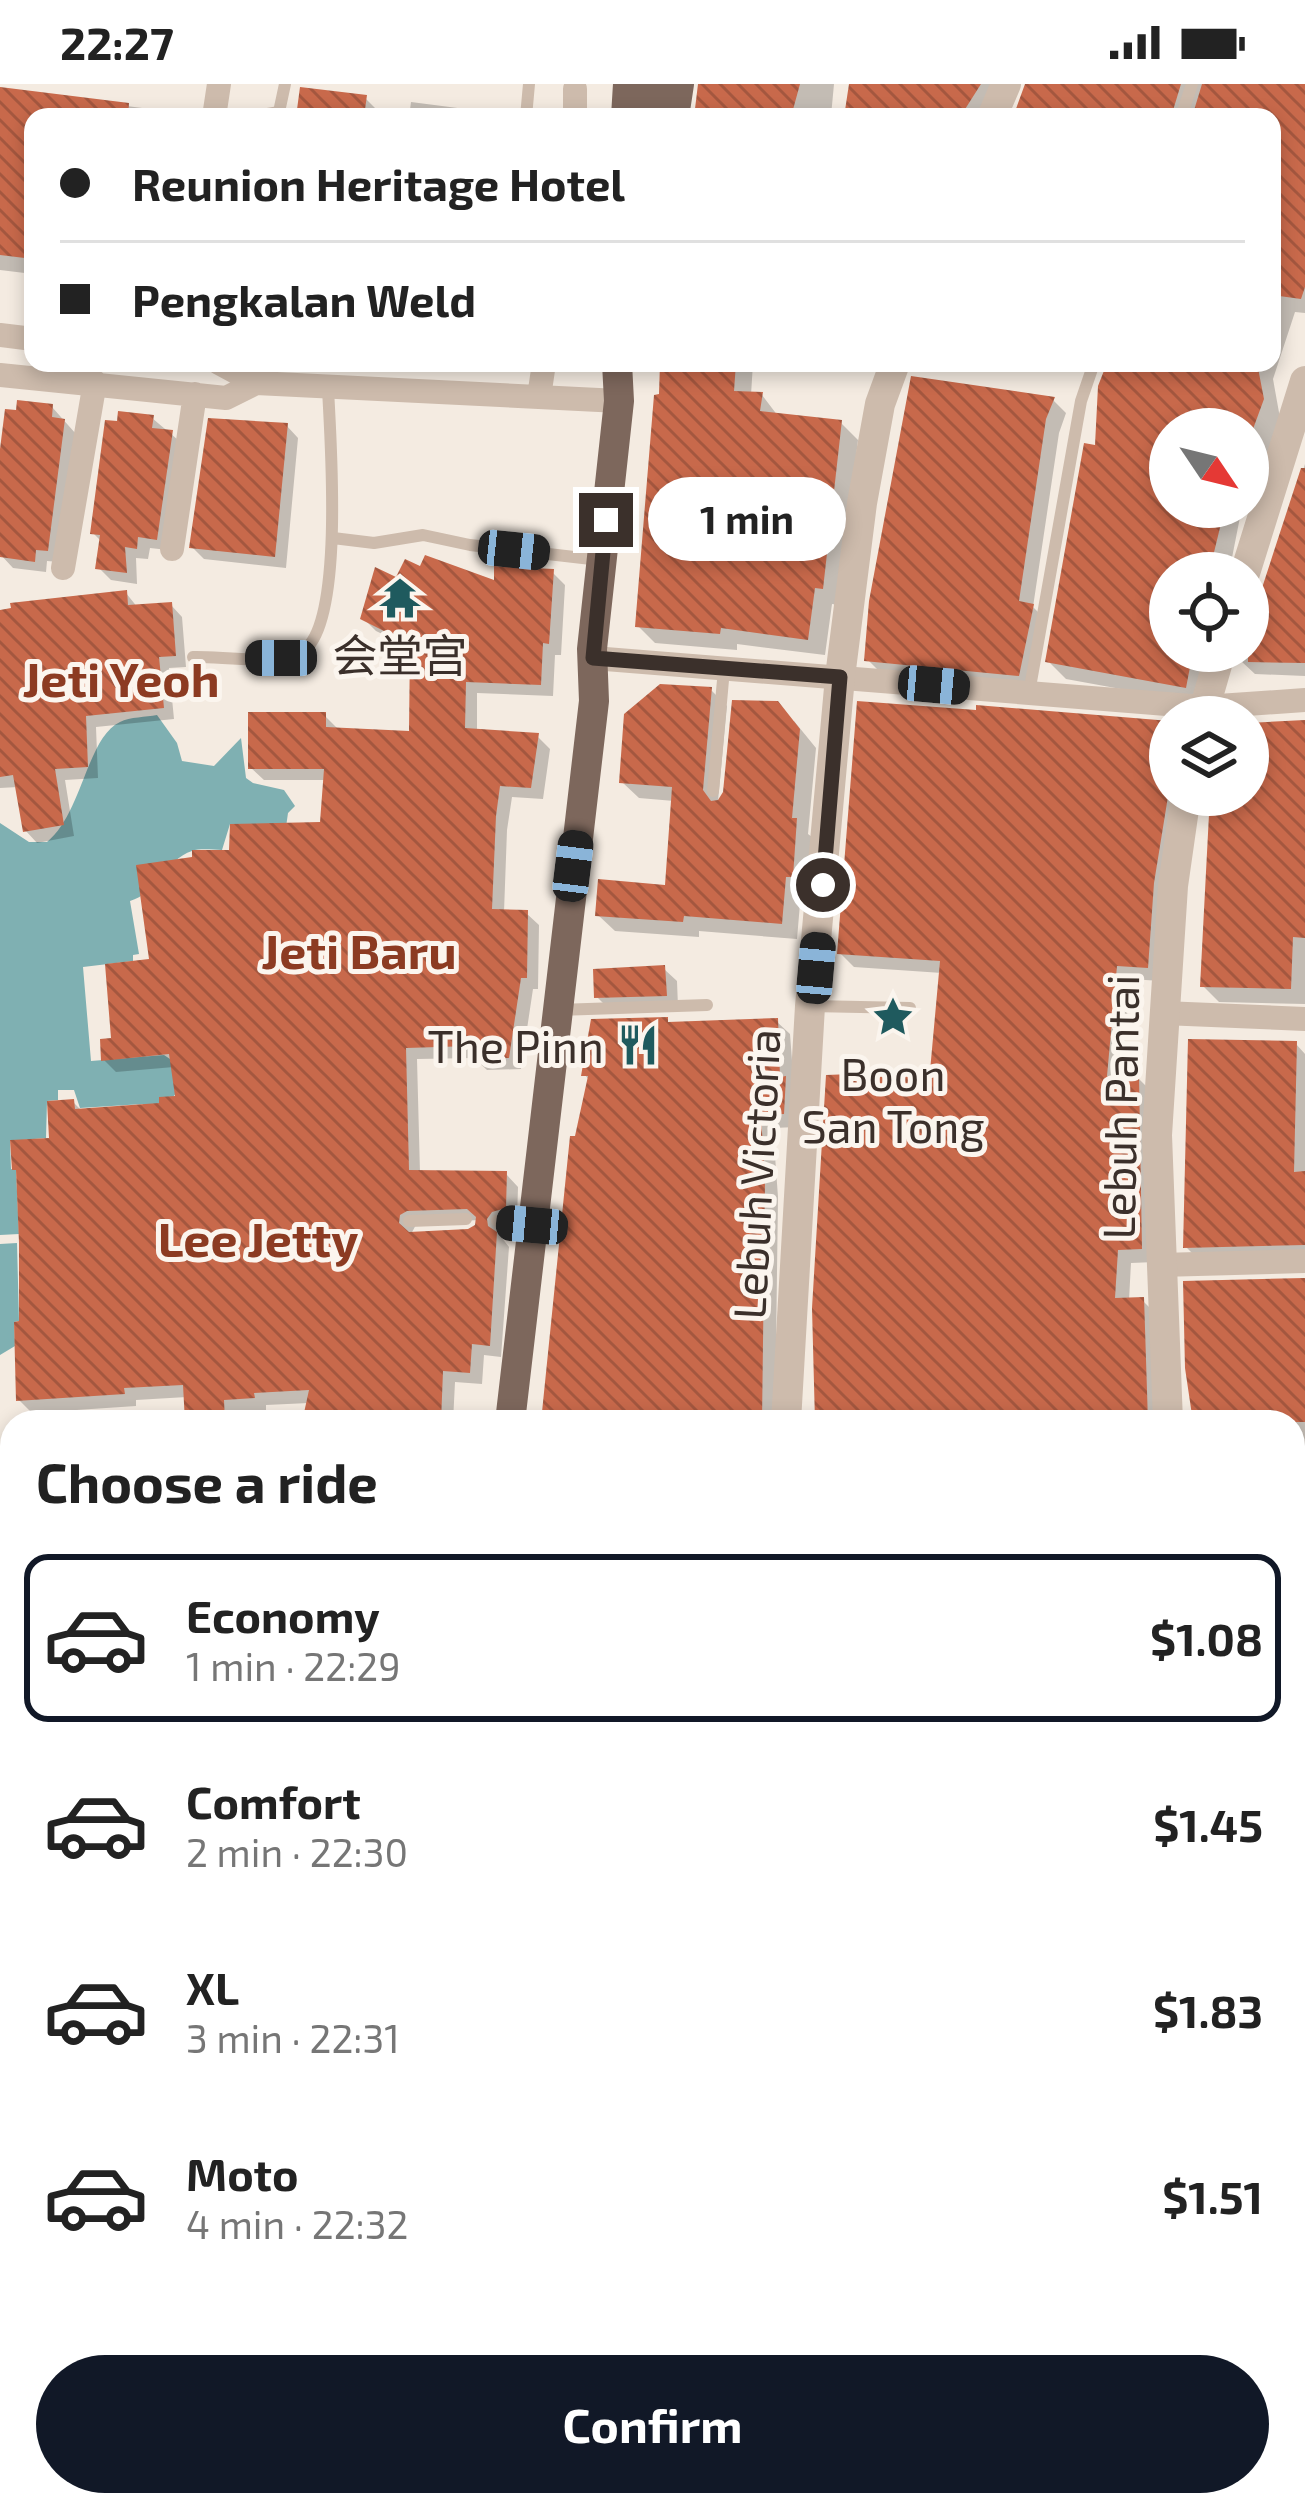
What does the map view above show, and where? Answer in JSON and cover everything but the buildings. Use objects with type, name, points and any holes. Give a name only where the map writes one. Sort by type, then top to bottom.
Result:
[{"type":"main road","points":[[511,1410],[594,700],[601,560],[620,401],[618,372]]},
{"type":"main road","points":[[620,401],[630,372]]},
{"type":"street","points":[[236,372],[256,383],[620,401]]},
{"type":"street","points":[[539,397],[543,372]]},
{"type":"street","name":"Lebuh Victoria","points":[[787,1410],[810,1006],[840,677],[862,503],[880,404],[892,372]]},
{"type":"street","points":[[0,375],[226,398],[256,383]]},
{"type":"street","points":[[1252,552],[1305,381]]},
{"type":"street","points":[[64,568],[95,382]]},
{"type":"street","points":[[172,549],[195,394]]},
{"type":"street","points":[[593,658],[1149,706]]},
{"type":"street","points":[[1269,704],[1305,700]]},
{"type":"street","name":"Lebuh Pantai","points":[[1167,1410],[1157,1135],[1173,886],[1183,816]]},
{"type":"street","points":[[1163,1013],[1305,1018]]},
{"type":"street","points":[[1160,1265],[1305,1261]]},
{"type":"lane","points":[[1029,693],[1081,401],[1091,372]]},
{"type":"lane","points":[[193,657],[281,658],[302,652],[315,635],[333,538],[328,388]]},
{"type":"lane","points":[[333,538],[374,543],[423,535],[601,560]]},
{"type":"lane","points":[[713,791],[724,668]]},
{"type":"lane","points":[[557,1010],[707,1005]]},
{"type":"lane","points":[[810,1006],[910,1008]]},
{"type":"lane","points":[[410,1221],[466,1219]]},
{"type":"lane","points":[[497,1222],[532,1225]]},
{"type":"water","points":[[157,715],[177,743],[182,761],[214,766],[241,738],[246,778],[284,790],[295,806],[288,813],[286,827],[230,824],[222,850],[192,851],[175,861],[147,891],[130,901],[139,954],[133,955],[133,961],[83,967],[91,1061],[164,1055],[170,1059],[178,1091],[173,1097],[159,1098],[160,1133],[147,1134],[143,1104],[80,1108],[74,1090],[58,1090],[58,1100],[47,1101],[46,1138],[10,1141],[19,1234],[0,1235],[0,823],[29,842],[47,842],[69,814],[109,730],[124,720]]},
{"type":"water","points":[[17,1243],[19,1321],[14,1322],[15,1346],[0,1355],[0,1244]]},
{"type":"place","name":"会堂宫","points":[[400,598]]},
{"type":"place","name":"Boon San Tong","points":[[893,1017]]},
{"type":"place","name":"The Pinn","points":[[638,1045]]},
{"type":"district","name":"Jeti Yeoh","points":[[121,678]]},
{"type":"district","name":"Jeti Baru","points":[[359,950]]},
{"type":"district","name":"Lee Jetty","points":[[258,1238]]},
{"type":"route","points":[[606,520],[593,658],[840,677],[823,885]]}]
